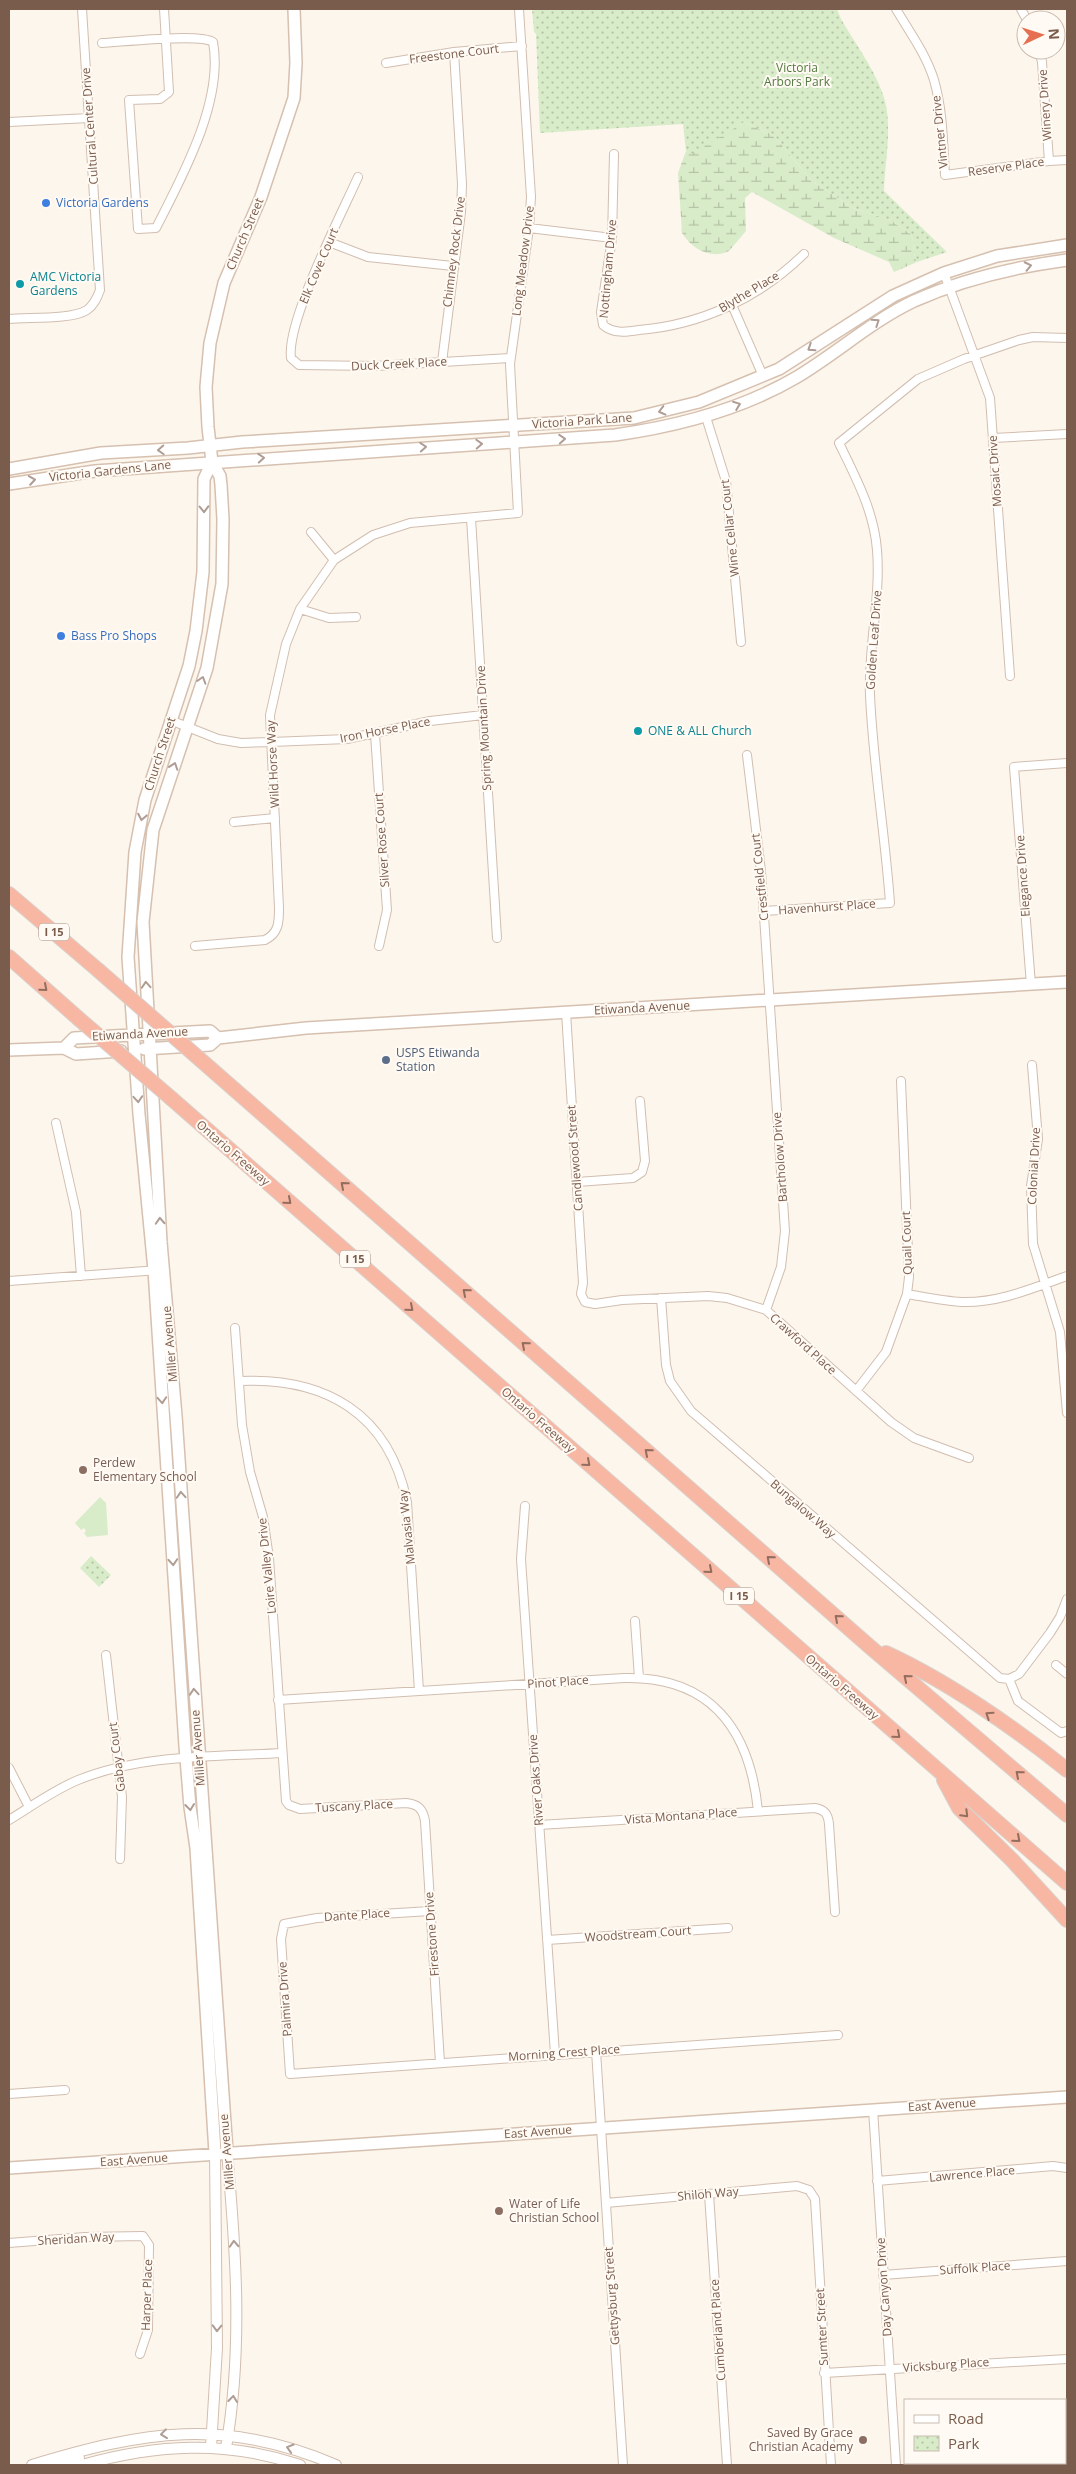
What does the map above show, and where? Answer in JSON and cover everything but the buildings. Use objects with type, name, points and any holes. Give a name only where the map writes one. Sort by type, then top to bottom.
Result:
[{"type":"highway","name":"I 15","points":[[9,894],[869,1646],[1067,1815]]},
{"type":"highway","name":"Ontario Freeway","points":[[9,957],[1067,1883]]},
{"type":"highway","points":[[869,1646],[923,1670],[1067,1770]]},
{"type":"highway","points":[[940,1773],[959,1808],[1012,1860],[1067,1920]]},
{"type":"main road","name":"Church Street","points":[[150,1049],[144,922],[153,830],[206,668],[222,584],[223,519],[221,485],[220,476],[212,462],[206,387],[215,313],[224,283],[261,197],[294,98],[296,62],[294,9]]},
{"type":"main road","name":"Victoria Park Lane","points":[[210,446],[242,442],[634,418],[699,402],[779,369],[893,296],[944,273],[997,256],[1067,245]]},
{"type":"main road","name":"Victoria Park Lane","points":[[212,462],[614,435],[655,430],[706,417],[761,396],[790,380],[886,316],[950,287],[1031,265],[1067,260]]},
{"type":"main road","name":"Victoria Gardens Lane","points":[[9,470],[101,453],[210,446]]},
{"type":"main road","name":"Church Street","points":[[135,1050],[128,957],[135,852],[145,800],[189,666],[200,603],[205,528],[204,479],[212,462]]},
{"type":"main road","name":"Victoria Gardens Lane","points":[[9,484],[74,473],[212,462]]},
{"type":"main road","name":"Etiwanda Avenue","points":[[9,1050],[64,1048],[76,1054],[210,1045],[218,1038],[306,1028],[1067,982]]},
{"type":"main road","name":"Etiwanda Avenue","points":[[64,1048],[74,1038],[149,1033],[210,1031],[218,1038]]},
{"type":"main road","name":"Miller Avenue","points":[[150,1049],[159,1270],[186,1758],[196,1848],[221,2153]]},
{"type":"main road","name":"Miller Avenue","points":[[135,1050],[159,1270],[199,1758],[221,2153]]},
{"type":"main road","name":"East Avenue","points":[[9,2168],[1067,2097]]},
{"type":"street","name":"Cultural Center Drive","points":[[9,319],[76,314],[87,310],[95,302],[100,290],[82,9]]},
{"type":"street","points":[[102,43],[167,40],[201,38],[208,38],[213,42],[211,90],[199,140],[156,228],[138,229],[129,100],[160,99],[169,92],[167,40],[164,9]]},
{"type":"street","name":"Long Meadow Drive","points":[[518,514],[510,358],[529,228],[531,180],[519,9]]},
{"type":"street","name":"Vintner Drive","points":[[896,9],[919,46],[933,78],[941,109],[944,175]]},
{"type":"street","name":"Freestone Court","points":[[386,63],[454,52],[522,46]]},
{"type":"street","name":"Chimney Rock Drive","points":[[442,362],[461,212],[462,184],[454,52]]},
{"type":"street","name":"Winery Drive","points":[[1042,60],[1049,161]]},
{"type":"street","points":[[9,122],[89,118]]},
{"type":"street","name":"Nottingham Drive","points":[[603,325],[601,312],[612,238],[614,154]]},
{"type":"street","name":"Reserve Place","points":[[944,175],[1067,160]]},
{"type":"street","name":"Elk Cove Court","points":[[290,358],[289,347],[293,330],[358,177]]},
{"type":"street","points":[[529,228],[612,238]]},
{"type":"street","points":[[329,242],[368,257],[453,266]]},
{"type":"street","name":"Blythe Place","points":[[603,325],[614,332],[666,328],[711,315],[763,287],[804,254]]},
{"type":"street","name":"Mosaic Drive","points":[[944,273],[990,398],[1010,676]]},
{"type":"street","points":[[732,305],[762,376]]},
{"type":"street","points":[[974,355],[1033,337],[1067,338]]},
{"type":"street","name":"Golden Leaf Drive","points":[[890,903],[886,842],[874,752],[870,688],[870,650],[877,587],[877,549],[871,518],[863,494],[839,444],[918,379],[974,355]]},
{"type":"street","name":"Duck Creek Place","points":[[290,358],[299,365],[309,366],[376,366],[510,358]]},
{"type":"street","name":"Wine Cellar Court","points":[[706,417],[726,481],[742,642]]},
{"type":"street","points":[[993,438],[1067,434]]},
{"type":"street","name":"Wild Horse Way","points":[[195,946],[258,941],[273,936],[279,922],[270,715],[286,644],[300,610],[334,560],[374,535],[410,523],[518,514]]},
{"type":"street","name":"Spring Mountain Drive","points":[[471,518],[497,938]]},
{"type":"street","points":[[311,532],[334,560]]},
{"type":"street","points":[[300,610],[329,618],[356,617]]},
{"type":"street","name":"Iron Horse Place","points":[[170,720],[218,739],[241,743],[346,739],[430,721],[483,715]]},
{"type":"street","name":"Silver Rose Court","points":[[375,734],[387,910],[379,946]]},
{"type":"street","name":"Crestfield Court","points":[[747,755],[764,911],[770,1000]]},
{"type":"street","name":"Elegance Drive","points":[[1031,985],[1014,767],[1067,763]]},
{"type":"street","points":[[234,822],[275,818]]},
{"type":"street","name":"Havenhurst Place","points":[[764,911],[890,903]]},
{"type":"street","name":"Bartholow Drive","points":[[766,1310],[781,1267],[785,1231],[770,1000]]},
{"type":"street","name":"Candlewood Street","points":[[566,1012],[583,1283],[581,1294],[586,1302]]},
{"type":"street","name":"Colonial Drive","points":[[1032,1065],[1038,1139],[1031,1186],[1033,1244],[1060,1332],[1067,1413]]},
{"type":"street","name":"Quail Court","points":[[856,1391],[886,1352],[907,1294],[909,1277],[900,1080]]},
{"type":"street","points":[[576,1182],[633,1178],[642,1172],[645,1161],[640,1101]]},
{"type":"street","points":[[56,1122],[76,1212],[80,1276]]},
{"type":"street","points":[[9,1281],[159,1270]]},
{"type":"street","points":[[907,1294],[961,1302],[982,1301],[1003,1298],[1067,1276]]},
{"type":"street","name":"Crawford Place","points":[[586,1302],[595,1304],[708,1296],[734,1300],[766,1310],[856,1391],[914,1438],[969,1458]]},
{"type":"street","name":"Bungalow Way","points":[[661,1298],[666,1365],[670,1381],[691,1411],[1000,1678],[1009,1678]]},
{"type":"street","name":"Loire Valley Drive","points":[[235,1328],[242,1425],[250,1472],[263,1517],[269,1558],[284,1796],[289,1806]]},
{"type":"street","name":"Malvasia Way","points":[[239,1381],[275,1380],[321,1391],[342,1402],[362,1418],[387,1448],[399,1474],[406,1502],[420,1691]]},
{"type":"street","name":"River Oaks Drive","points":[[525,1506],[521,1559],[554,2054]]},
{"type":"street","points":[[1067,1599],[1060,1617],[1050,1633],[1019,1674],[1009,1678],[1018,1701],[1061,1734],[1067,1731]]},
{"type":"street","points":[[635,1621],[639,1678]]},
{"type":"street","name":"Gabay Court","points":[[106,1655],[110,1708],[119,1767],[122,1807],[120,1860]]},
{"type":"street","points":[[1056,1665],[1067,1674]]},
{"type":"street","name":"Pinot Place","points":[[278,1700],[639,1678],[665,1681],[701,1697],[720,1713],[736,1732],[749,1758],[758,1811]]},
{"type":"street","points":[[9,1820],[78,1780],[119,1767],[186,1758],[282,1753]]},
{"type":"street","points":[[9,1768],[29,1808]]},
{"type":"street","name":"Tuscany Place","points":[[289,1806],[300,1809],[406,1803],[419,1806]]},
{"type":"street","name":"Firestone Drive","points":[[419,1806],[424,1815],[440,2063]]},
{"type":"street","name":"Vista Montana Place","points":[[539,1825],[758,1811],[822,1809],[826,1813],[829,1824],[835,1912]]},
{"type":"street","name":"Dante Place","points":[[284,1924],[310,1918],[430,1910]]},
{"type":"street","name":"Palmira Drive","points":[[284,1924],[280,1939],[290,2074]]},
{"type":"street","name":"Woodstream Court","points":[[547,1940],[728,1928]]},
{"type":"street","name":"Morning Crest Place","points":[[290,2074],[838,2035]]},
{"type":"street","name":"Gettysburg Street","points":[[596,2051],[623,2465]]},
{"type":"street","points":[[9,2094],[65,2090]]},
{"type":"street","name":"Day Canyon Drive","points":[[873,2109],[896,2464]]},
{"type":"street","name":"Miller Avenue","points":[[211,2447],[217,2348],[221,2153]]},
{"type":"street","name":"Miller Avenue","points":[[221,2153],[234,2232],[237,2324],[236,2377],[226,2448]]},
{"type":"street","name":"Lawrence Place","points":[[877,2181],[1053,2166],[1067,2168]]},
{"type":"street","name":"Shiloh Way","points":[[606,2202],[797,2186],[809,2190]]},
{"type":"street","name":"Sumter Street","points":[[809,2190],[815,2199],[824,2374],[831,2465]]},
{"type":"street","name":"Cumberland Place","points":[[709,2194],[727,2465]]},
{"type":"street","name":"Sheridan Way","points":[[9,2243],[85,2237],[143,2236]]},
{"type":"street","name":"Harper Place","points":[[140,2354],[148,2330],[149,2245],[143,2236]]},
{"type":"street","name":"Suffolk Place","points":[[883,2275],[1067,2261]]},
{"type":"street","name":"Vicksburg Place","points":[[824,2374],[1067,2359]]},
{"type":"street","points":[[32,2465],[100,2446],[166,2434],[212,2433],[229,2434],[294,2449],[336,2465]]},
{"type":"street","points":[[58,2465],[93,2454],[100,2446]]},
{"type":"street","points":[[82,2465],[144,2451],[211,2447],[226,2448],[300,2465]]},
{"type":"green space","name":"Victoria Arbors Park","points":[[532,9],[837,9],[841,19],[872,69],[885,101],[888,134],[884,191],[947,252],[917,262],[913,251],[914,243],[911,234],[890,220],[853,208],[812,181],[773,135],[744,122],[692,154],[686,151],[683,124],[540,133],[536,34],[534,32]]},
{"type":"green space","points":[[744,122],[773,135],[812,181],[853,208],[890,220],[911,234],[914,243],[913,251],[917,262],[894,272],[889,262],[834,238],[752,192],[745,198],[746,231],[729,251],[715,254],[709,253],[691,244],[682,233],[678,173],[686,151],[692,153]]},
{"type":"green space","points":[[100,1497],[106,1503],[108,1535],[87,1537],[84,1533],[86,1531],[84,1528],[81,1530],[75,1523]]},
{"type":"green space","points":[[91,1556],[111,1575],[99,1587],[80,1568]]},
{"type":"place","name":"Victoria Gardens","points":[[46,203]]},
{"type":"place","name":"AMC Victoria Gardens","points":[[20,284]]},
{"type":"place","name":"Bass Pro Shops","points":[[61,636]]},
{"type":"place","name":"ONE & ALL Church","points":[[638,731]]},
{"type":"place","name":"USPS Etiwanda Station","points":[[386,1060]]},
{"type":"place","name":"Perdew Elementary School","points":[[83,1470]]},
{"type":"place","name":"Water of Life Christian School","points":[[499,2211]]},
{"type":"place","name":"Saved By Grace Christian Academy","points":[[863,2440]]}]
